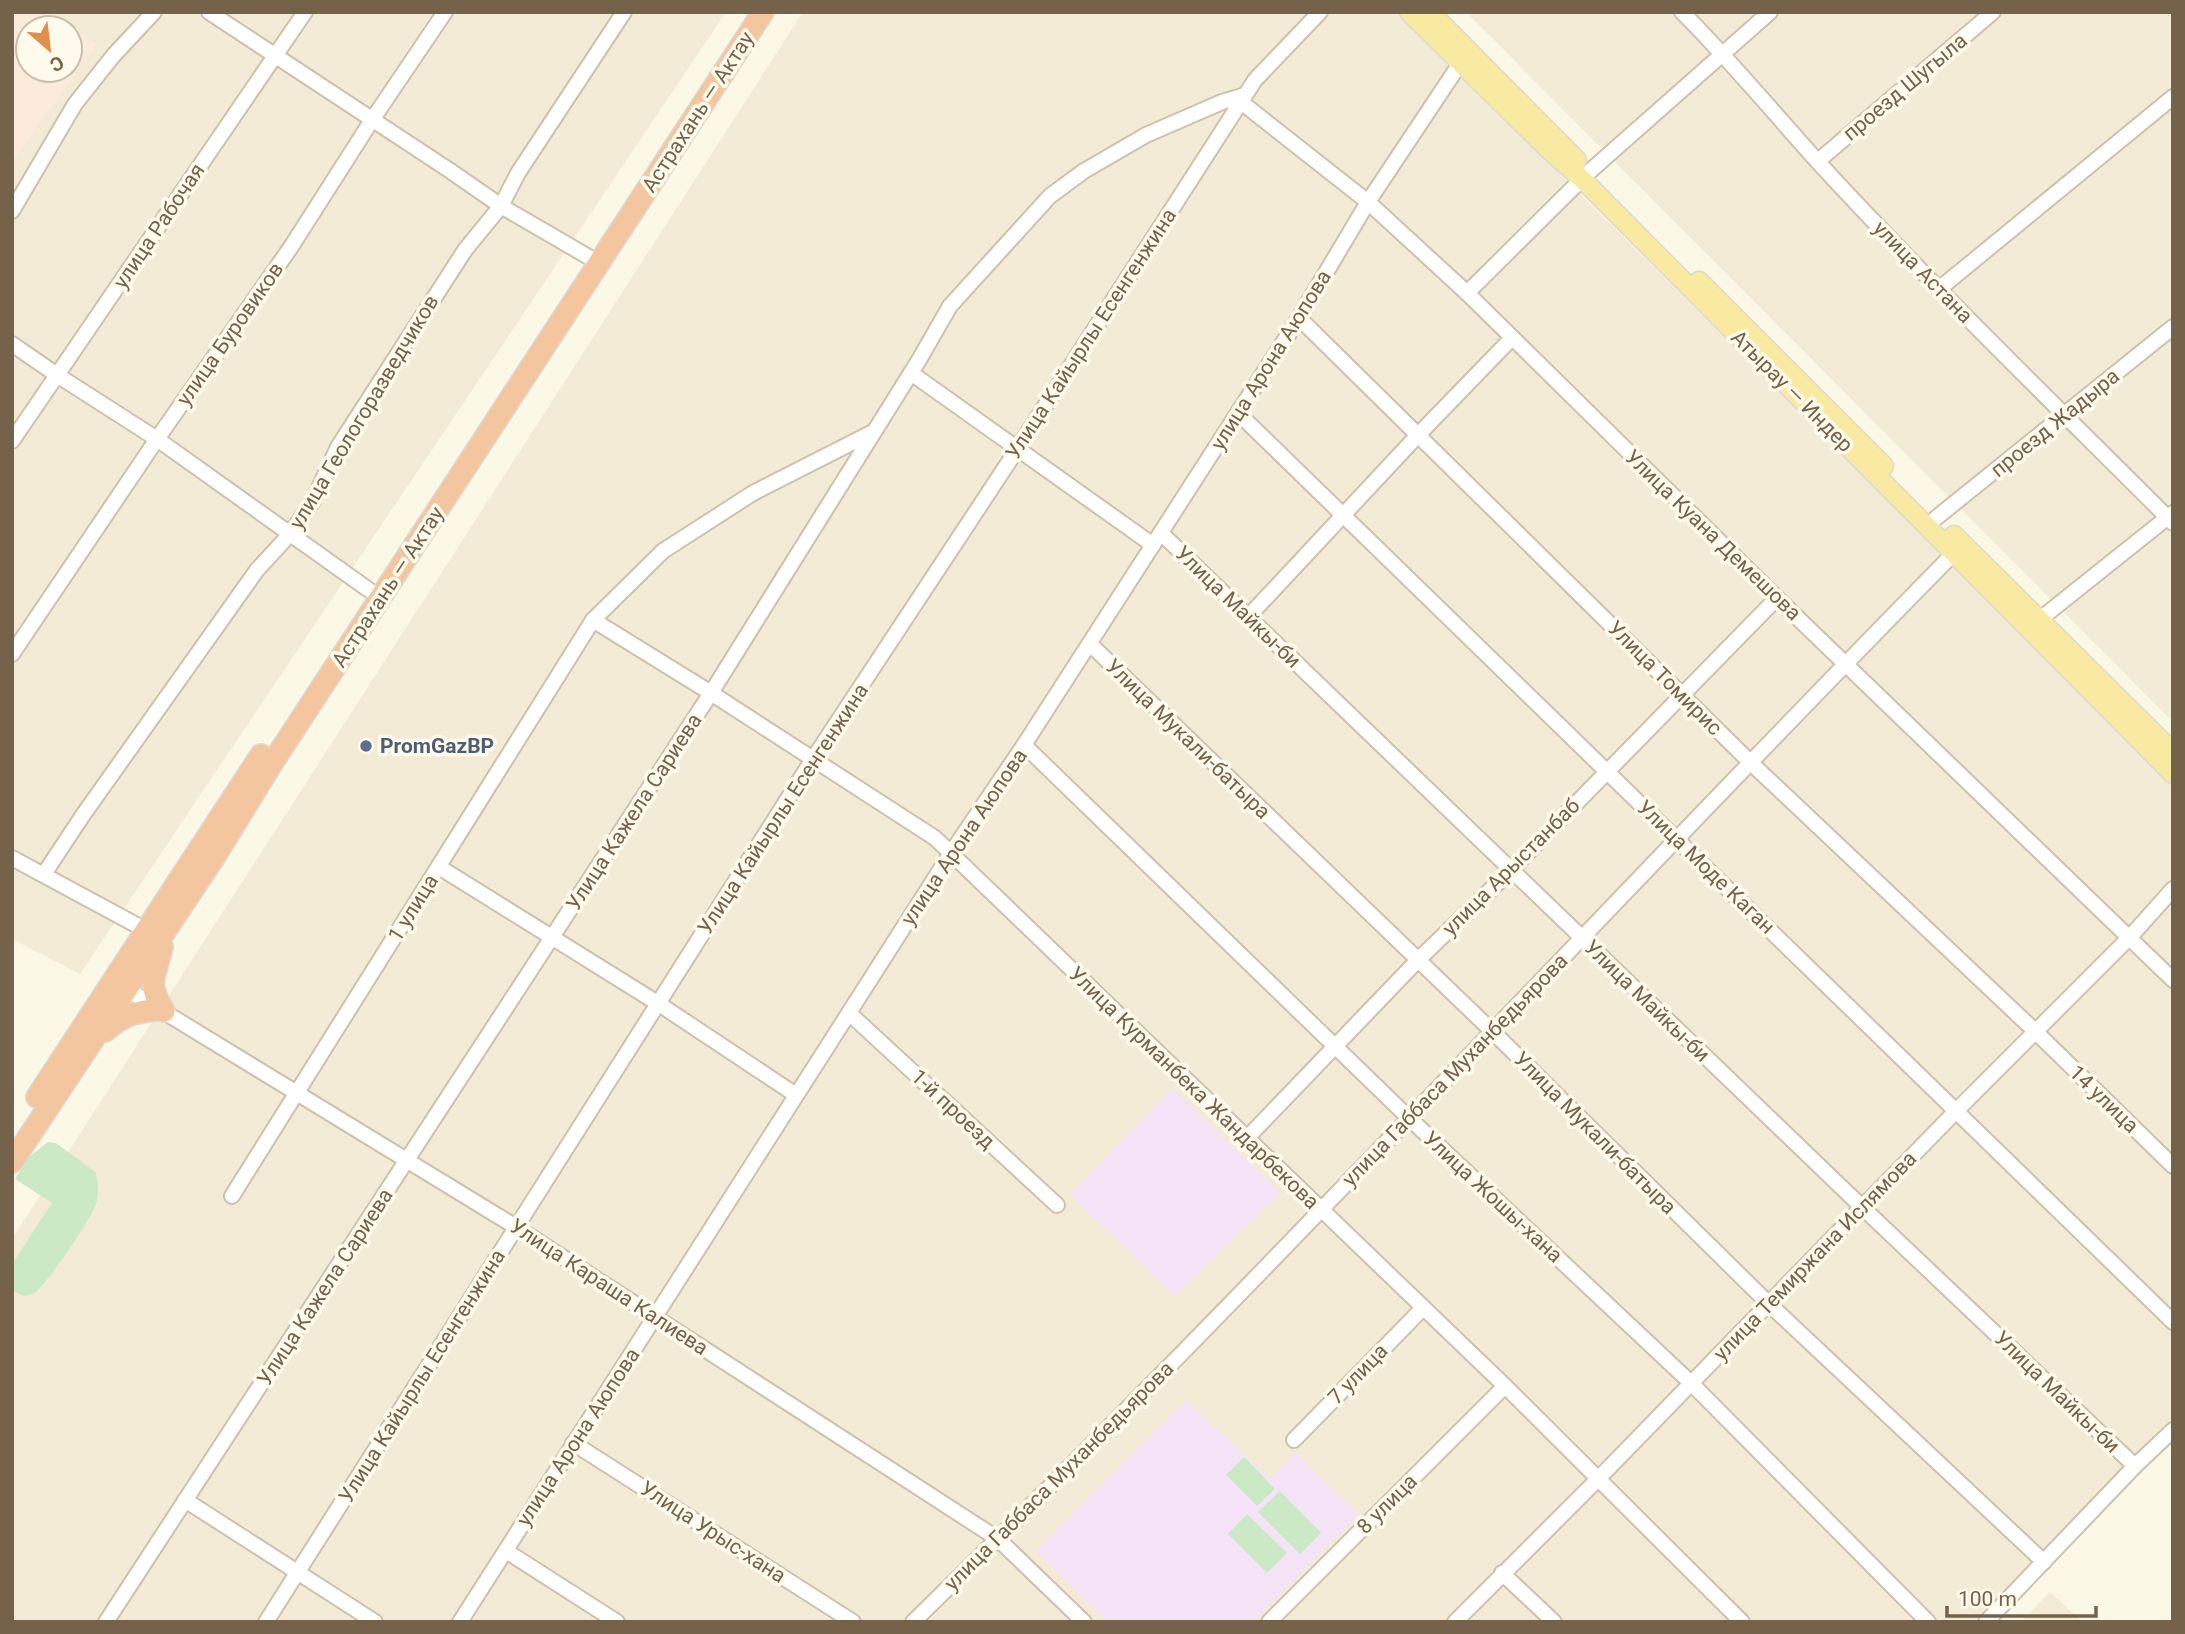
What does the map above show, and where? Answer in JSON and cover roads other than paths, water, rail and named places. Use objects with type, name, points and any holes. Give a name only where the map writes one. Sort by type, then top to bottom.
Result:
[{"type":"highway","name":"Астрахань — Актау","points":[[678,130],[747,12]]},
{"type":"highway","name":"Астрахань — Актау","points":[[153,934],[218,853],[271,765],[593,260],[678,130],[763,12]]},
{"type":"highway","name":"Астрахань — Актау","points":[[12,1136],[120,985],[369,590],[593,260]]},
{"type":"highway","points":[[93,1041],[126,1015],[162,1010],[152,982],[162,949],[153,934]]},
{"type":"highway","name":"Астрахань — Актау","points":[[12,1162],[93,1041],[120,985]]},
{"type":"main road","name":"Атырау — Индер","points":[[1409,12],[1464,57],[1936,518],[1959,548],[2173,774]]},
{"type":"main road","name":"Атырау — Индер","points":[[1430,12],[1464,57]]},
{"type":"main road","name":"Атырау — Индер","points":[[1585,175],[1800,400],[2170,742]]},
{"type":"street","points":[[12,212],[75,104],[113,56],[154,12]]},
{"type":"street","points":[[209,12],[501,206],[593,260]]},
{"type":"street","name":"улица Рабочая","points":[[12,441],[305,12]]},
{"type":"street","name":"улица Буровиков","points":[[12,654],[291,247],[445,12]]},
{"type":"street","name":"улица Геологоразведчиков","points":[[44,874],[257,570],[291,533],[313,501],[352,424],[465,250],[501,206],[518,173],[624,12]]},
{"type":"street","name":"Улица Кайырлы Есенгенжина","points":[[266,1622],[813,759],[1018,448],[1255,79],[1320,12]]},
{"type":"street","name":"улица Астана","points":[[1682,12],[1724,54],[1818,161],[1939,289],[2064,416],[2171,518]]},
{"type":"street","points":[[1467,293],[1585,175],[1770,12]]},
{"type":"street","name":"проезд Шугыла","points":[[1818,161],[1993,12]]},
{"type":"street","name":"улица Арона Аюпова","points":[[460,1622],[951,853],[1238,414],[1368,202],[1464,57]]},
{"type":"street","points":[[1939,289],[2173,97]]},
{"type":"street","name":"Улица Куана Демешова","points":[[1243,99],[1368,202],[1467,293],[1777,598],[2173,980]]},
{"type":"street","name":"Улица Кажела Сариева","points":[[106,1622],[711,693],[950,306],[1049,196],[1084,171],[1146,135],[1222,102],[1243,99]]},
{"type":"street","name":"Улица Томирис","points":[[1299,318],[1751,763],[2036,1032]]},
{"type":"street","name":"проезд Жадыра","points":[[1936,518],[2173,327]]},
{"type":"street","points":[[1248,617],[1512,338]]},
{"type":"street","points":[[12,344],[157,439],[369,590]]},
{"type":"street","name":"Улица Майкы-би","points":[[911,373],[1018,448],[1157,539],[1248,617],[2135,1466]]},
{"type":"street","name":"Улица Моде Каган","points":[[1238,414],[2173,1322]]},
{"type":"street","name":"1 улица","points":[[232,1196],[593,620],[663,551],[753,493],[874,432]]},
{"type":"street","points":[[2039,620],[2171,518]]},
{"type":"street","name":"улица Габбаса Муханбедьярова","points":[[913,1622],[998,1539],[1320,1210],[1959,548]]},
{"type":"street","name":"улица Арыстанбаб","points":[[1247,1138],[1418,960],[1512,869],[1777,598]]},
{"type":"street","name":"Улица Курманбека Жандарбекова","points":[[593,620],[935,838],[1505,1386],[1742,1622]]},
{"type":"street","name":"Улица Мукали-батыра","points":[[1090,643],[1492,1031],[1769,1304],[2043,1562]]},
{"type":"street","name":"Улица Жошы-хана","points":[[1024,745],[1409,1118],[1691,1383],[1928,1622]]},
{"type":"street","points":[[12,858],[153,934]]},
{"type":"street","points":[[439,867],[659,1004],[796,1096]]},
{"type":"street","name":"улица Темиржана Ислямова","points":[[1455,1622],[2130,937],[2173,889]]},
{"type":"street","name":"Улица Караша Калиева","points":[[120,985],[516,1227],[998,1539],[1084,1622]]},
{"type":"street","name":"1-й проезд","points":[[849,1013],[1057,1205]]},
{"type":"street","name":"14 улица","points":[[2036,1032],[2173,1166]]},
{"type":"street","name":"7 улица","points":[[1294,1440],[1423,1308]]},
{"type":"street","name":"8 улица","points":[[1269,1622],[1505,1386]]},
{"type":"street","points":[[1986,1622],[2135,1466],[2173,1430]]},
{"type":"street","name":"Улица Урыс-хана","points":[[573,1443],[853,1622]]},
{"type":"street","points":[[185,1500],[375,1622]]},
{"type":"street","points":[[506,1551],[617,1622]]},
{"type":"street","points":[[1502,1573],[1554,1622]]},
{"type":"place","name":"PromGazBP","points":[[366,746]]}]
